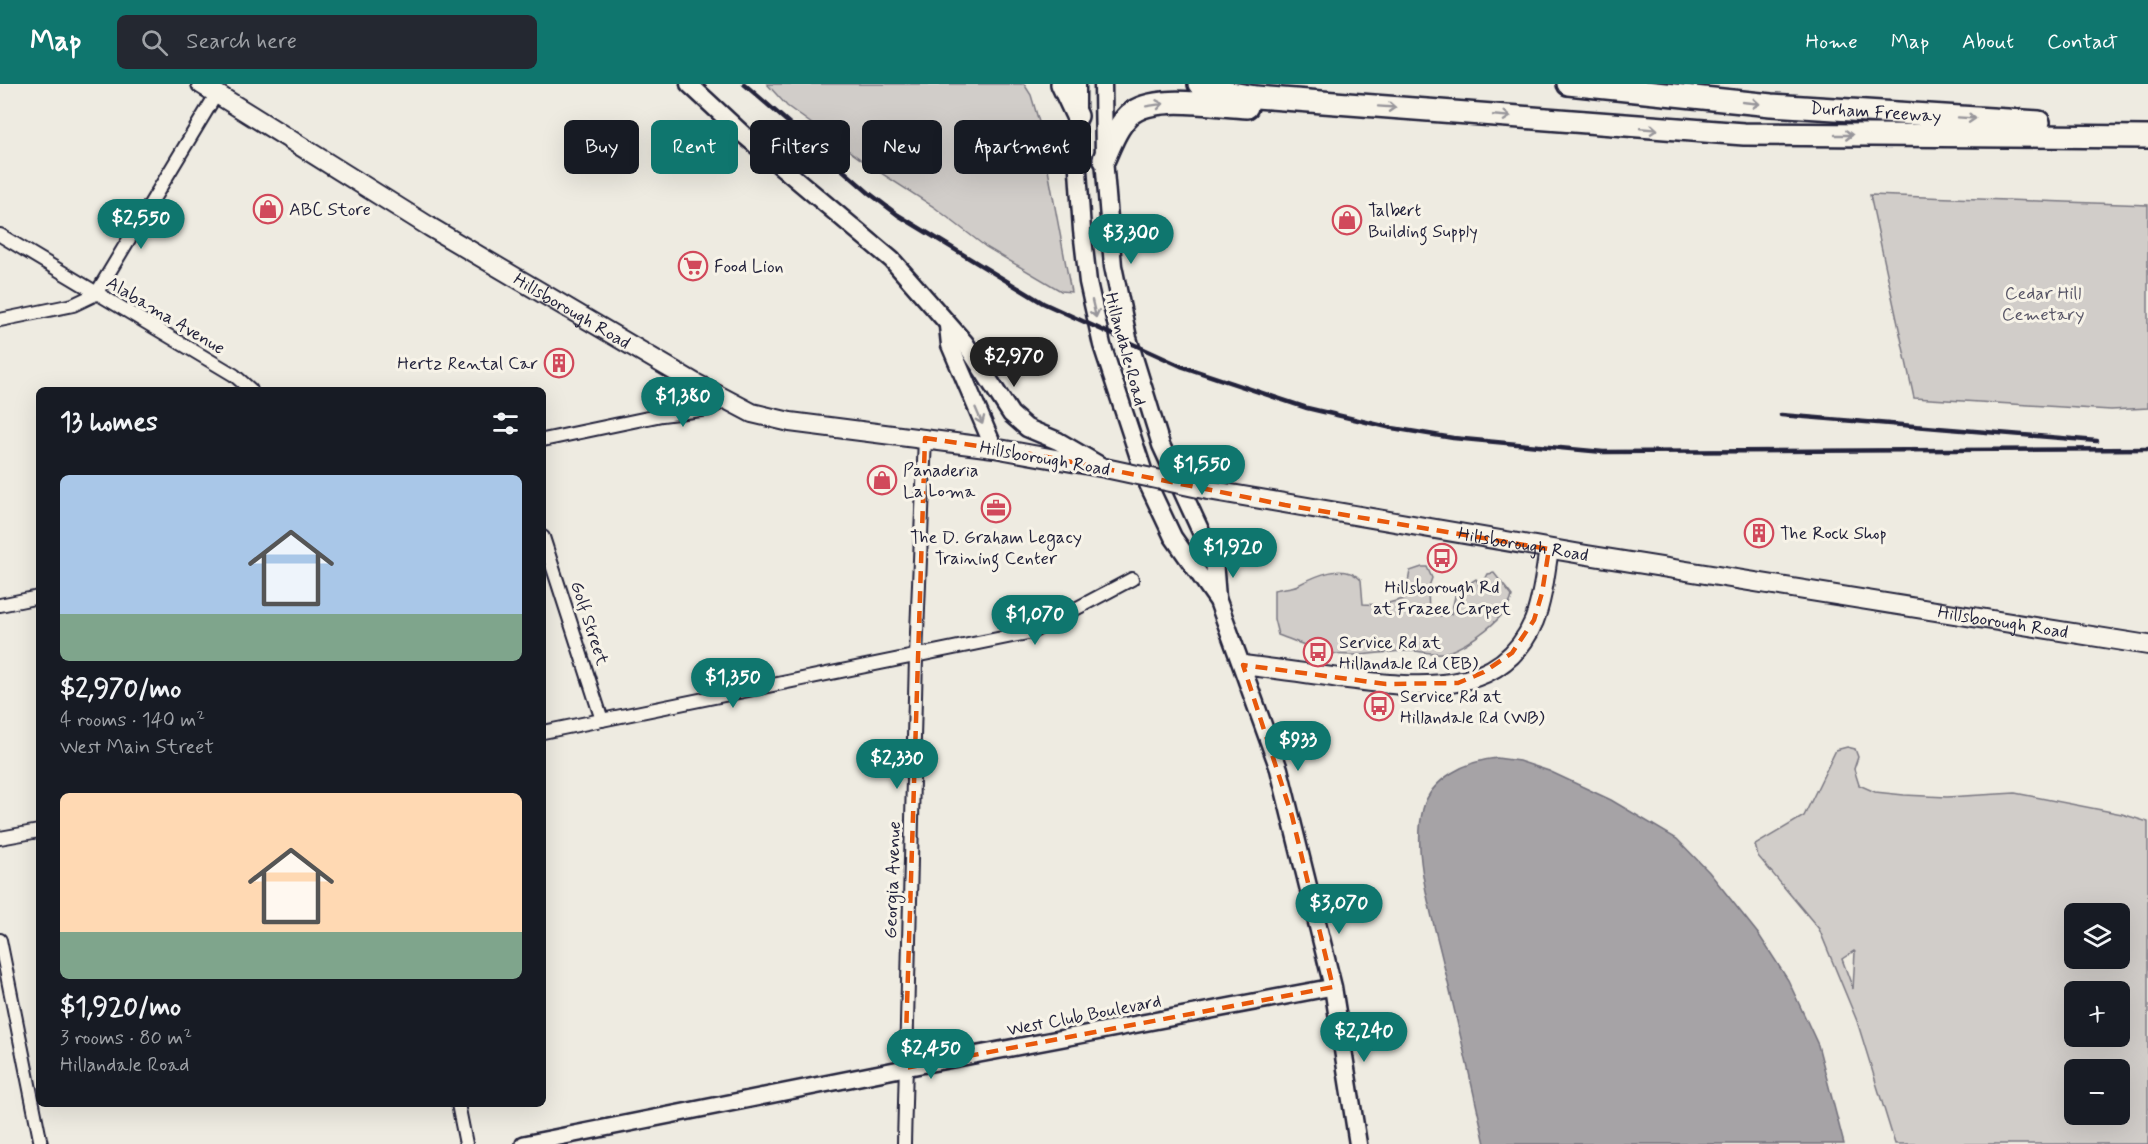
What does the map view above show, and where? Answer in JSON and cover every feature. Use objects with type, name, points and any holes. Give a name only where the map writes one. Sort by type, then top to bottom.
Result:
[{"type":"highway","points":[[1062,84],[1077,116]]},
{"type":"highway","points":[[1199,84],[1219,91],[1256,97],[1744,134],[2148,137]]},
{"type":"highway","name":"Durham Freeway","points":[[1568,84],[1771,105],[2148,128]]},
{"type":"highway","points":[[1104,159],[1117,130],[1130,114],[1141,107],[1159,103],[1287,109],[1331,103]]},
{"type":"main road","name":"Hillsborough Road","points":[[201,84],[421,221],[721,398],[752,413],[778,420],[994,448],[1208,490],[1549,549],[2148,645]]},
{"type":"main road","points":[[689,84],[745,136],[892,260],[965,343],[1011,414],[1027,428],[1058,441],[1105,468]]},
{"type":"main road","name":"Hillandale Road","points":[[1077,84],[1082,230],[1088,282],[1102,345],[1147,482],[1173,537],[1218,601],[1243,665],[1292,816],[1333,987],[1358,1144]]},
{"type":"main road","name":"Hillandale Road","points":[[1103,84],[1104,159],[1113,266],[1128,338],[1161,446],[1214,560],[1218,601]]},
{"type":"main road","points":[[948,326],[950,345],[994,448]]},
{"type":"main road","points":[[1243,665],[1417,686],[1458,683],[1476,677],[1512,653],[1528,630],[1542,593],[1549,549]]},
{"type":"street","points":[[0,320],[73,305],[96,294],[217,93]]},
{"type":"street","name":"Alabama Avenue","points":[[0,235],[234,375],[248,387]]},
{"type":"street","points":[[546,440],[662,415],[721,398]]},
{"type":"street","name":"Georgia Avenue","points":[[904,1144],[916,657],[925,438]]},
{"type":"street","name":"Golf Street","points":[[546,546],[602,720]]},
{"type":"street","points":[[546,731],[1032,632],[1132,579]]},
{"type":"street","points":[[0,605],[36,598]]},
{"type":"street","points":[[0,838],[36,832]]},
{"type":"street","points":[[0,940],[41,1144]]},
{"type":"street","name":"West Club Boulevard","points":[[524,1144],[905,1068],[1333,987]]},
{"type":"street","points":[[459,1107],[466,1144]]},
{"type":"highlighted area","points":[[925,438],[1037,455],[1285,505],[1549,549],[1542,593],[1534,620],[1512,653],[1484,672],[1458,683],[1386,684],[1243,665],[1292,816],[1333,987],[905,1068]]},
{"type":"green space","points":[[767,84],[1024,84],[1031,95],[1038,120],[954,120],[954,174],[1049,174],[1071,292],[1061,291],[986,247],[934,207],[882,174],[942,174],[942,120],[862,120],[862,160],[850,152],[850,120],[806,120],[787,106]]},
{"type":"green space","name":"Cedar Hill Cemetary","points":[[1870,195],[2148,205],[2148,408],[2111,410],[1914,398]]},
{"type":"green space","points":[[1427,567],[1432,578],[1428,589],[1429,613],[1439,616],[1451,614],[1456,592],[1476,579],[1481,587],[1488,574],[1494,573],[1512,596],[1503,613],[1486,630],[1466,643],[1443,653],[1402,651],[1340,655],[1278,635],[1274,619],[1274,590],[1295,586],[1330,572],[1346,572],[1361,580],[1363,604],[1381,605],[1407,598],[1410,593],[1408,582],[1410,571]]},
{"type":"green space","points":[[1847,747],[1855,749],[1858,757],[1854,769],[1859,785],[1875,792],[1947,797],[2015,793],[2122,814],[2148,822],[2148,1144],[1895,1144],[1857,1021],[1819,929],[1758,856],[1755,845],[1804,816],[1836,750]],"holes":[[[1855,952],[1853,989],[1842,959]]]},
{"type":"shaded area","points":[[1497,758],[1519,761],[1549,771],[1611,800],[1677,839],[1709,872],[1759,935],[1788,980],[1818,1045],[1844,1144],[1485,1144],[1425,888],[1420,827],[1427,798],[1442,780],[1463,767]]},
{"type":"railway","points":[[744,84],[869,193],[898,215],[1043,303],[1181,366],[1307,408],[1392,428],[1453,438],[1603,452],[2148,449]]},
{"type":"railway","points":[[1781,415],[2097,441]]},
{"type":"place","name":"ABC Store","points":[[268,209]]},
{"type":"place","name":"Talbert Building Supply","points":[[1347,220]]},
{"type":"place","name":"Food Lion","points":[[693,266]]},
{"type":"place","name":"Hertz Rental Car","points":[[559,363]]},
{"type":"place","name":"Panaderia La Loma","points":[[882,480]]},
{"type":"place","name":"The D. Graham Legacy Training Center","points":[[996,508]]},
{"type":"place","name":"The Rock Shop","points":[[1759,533]]},
{"type":"place","name":"Hillsborough Rd at Frazee Carpet","points":[[1442,558]]},
{"type":"place","name":"Service Rd at Hillandale Rd (EB)","points":[[1318,652]]},
{"type":"place","name":"Service Rd at Hillandale Rd (WB)","points":[[1379,706]]}]
